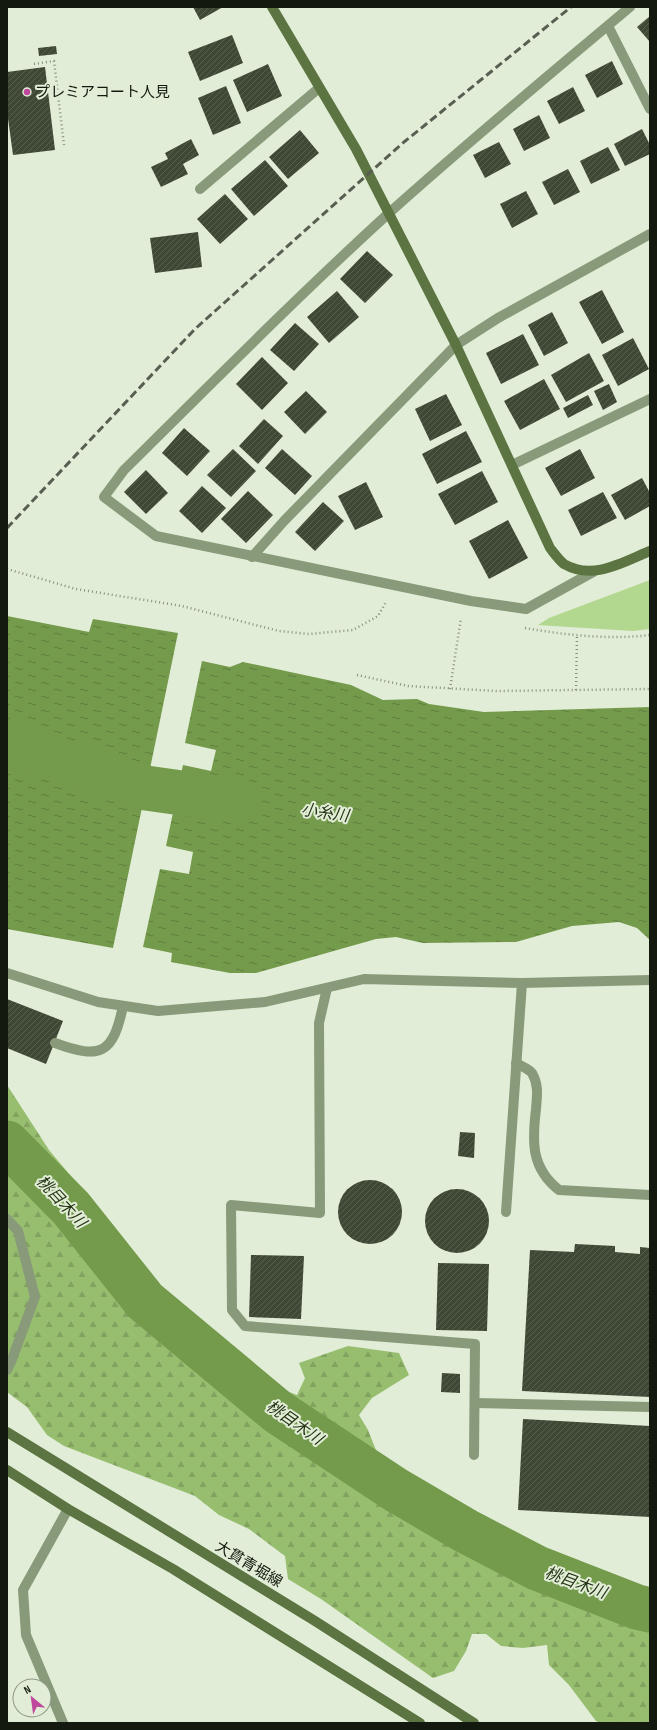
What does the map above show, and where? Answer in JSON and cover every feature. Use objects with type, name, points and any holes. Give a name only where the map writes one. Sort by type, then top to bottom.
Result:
[{"type":"main road","points":[[272,7],[356,149],[456,345],[550,548],[564,563],[580,570],[593,572],[614,566],[650,551]]},
{"type":"main road","name":"大貫青堀線","points":[[7,1432],[315,1621],[474,1723]]},
{"type":"main road","points":[[7,1470],[68,1509],[173,1569],[420,1723]]},
{"type":"street","points":[[593,572],[526,608],[471,601],[252,558],[156,536],[104,497],[130,464],[287,310],[389,214],[482,130],[630,7]]},
{"type":"street","points":[[608,26],[650,109]]},
{"type":"street","points":[[200,189],[319,88]]},
{"type":"street","points":[[252,558],[284,521],[456,345],[505,314],[650,234]]},
{"type":"street","points":[[512,465],[650,399]]},
{"type":"street","points":[[7,973],[98,1002],[158,1012],[265,1002],[364,979],[522,983],[650,980]]},
{"type":"street","points":[[506,1212],[522,983]]},
{"type":"street","points":[[327,988],[319,1023],[320,1214],[231,1205],[232,1310],[246,1326],[475,1344],[474,1455]]},
{"type":"street","points":[[55,1043],[75,1050],[88,1052],[102,1049],[112,1042],[116,1034],[124,1006]]},
{"type":"street","points":[[516,1064],[531,1071],[538,1088],[532,1138],[535,1158],[548,1181],[559,1190],[650,1195]]},
{"type":"street","points":[[7,1219],[18,1231],[35,1297],[7,1370]]},
{"type":"street","points":[[475,1402],[650,1407]]},
{"type":"street","points":[[63,1723],[26,1635],[23,1590],[68,1509]]},
{"type":"path","points":[[34,64],[54,62],[64,145]]},
{"type":"path","points":[[7,569],[76,589],[182,606],[279,631],[308,634],[352,630],[378,616],[386,602]]},
{"type":"path","points":[[450,689],[461,618]]},
{"type":"path","points":[[524,628],[577,635],[635,637],[650,635]]},
{"type":"path","points":[[576,690],[577,635]]},
{"type":"path","points":[[357,675],[408,686],[450,689],[496,691],[650,689]]},
{"type":"shaded area","points":[[650,580],[650,629],[633,631],[538,625],[549,618]]},
{"type":"green space","points":[[7,1085],[49,1150],[111,1224],[154,1285],[191,1322],[266,1383],[297,1395],[305,1378],[299,1363],[348,1346],[399,1353],[409,1375],[372,1398],[359,1415],[368,1430],[381,1463],[435,1503],[447,1529],[478,1551],[549,1576],[581,1571],[650,1593],[650,1723],[600,1723],[596,1721],[569,1685],[549,1665],[547,1645],[523,1648],[501,1646],[486,1634],[472,1634],[466,1651],[454,1671],[433,1678],[321,1599],[288,1579],[285,1556],[249,1529],[219,1515],[195,1496],[64,1446],[47,1435],[27,1407],[7,1392]]},
{"type":"water","points":[[7,616],[89,632],[93,619],[178,633],[113,948],[7,929]]},
{"type":"water","points":[[202,661],[230,667],[243,662],[351,685],[383,700],[417,699],[429,704],[484,712],[650,707],[650,940],[637,928],[619,922],[572,926],[516,942],[423,943],[396,937],[376,939],[256,973],[230,973],[171,962],[172,953],[143,947],[160,869],[189,874],[193,852],[166,846],[183,765],[211,771],[216,750],[185,743]]},
{"type":"building","points":[[193,7],[223,7],[200,20]]},
{"type":"building","points":[[650,16],[650,42],[637,27]]},
{"type":"building","points":[[232,35],[243,63],[200,81],[188,52]]},
{"type":"building","points":[[56,46],[57,54],[39,56],[38,48]]},
{"type":"building","points":[[612,61],[623,84],[597,98],[585,75]]},
{"type":"building","points":[[268,64],[282,96],[247,112],[233,80]]},
{"type":"building","name":"プレミアコート人見","points":[[45,67],[55,150],[13,155],[7,111],[7,72]]},
{"type":"building","points":[[226,86],[241,123],[213,135],[198,98]]},
{"type":"building","points":[[573,87],[585,111],[559,124],[547,101]]},
{"type":"building","points":[[539,115],[550,138],[524,151],[513,129]]},
{"type":"building","points":[[642,129],[650,145],[650,154],[625,166],[614,144]]},
{"type":"building","points":[[300,130],[319,153],[288,179],[269,157]]},
{"type":"building","points":[[191,139],[199,155],[183,164],[188,174],[161,187],[151,167],[168,159],[165,153]]},
{"type":"building","points":[[499,142],[511,164],[485,178],[473,155]]},
{"type":"building","points":[[608,147],[620,170],[591,184],[580,161]]},
{"type":"building","points":[[265,160],[288,186],[254,216],[231,189]]},
{"type":"building","points":[[568,169],[580,192],[554,205],[542,182]]},
{"type":"building","points":[[526,191],[538,214],[512,228],[500,204]]},
{"type":"building","points":[[225,194],[248,219],[220,244],[197,219]]},
{"type":"building","points":[[198,232],[202,267],[155,273],[150,238]]},
{"type":"building","points":[[367,251],[393,275],[365,303],[340,279]]},
{"type":"building","points":[[602,290],[624,332],[602,344],[579,302]]},
{"type":"building","points":[[337,291],[359,317],[329,343],[307,317]]},
{"type":"building","points":[[552,312],[568,343],[544,356],[528,325]]},
{"type":"building","points":[[295,323],[319,344],[294,371],[270,350]]},
{"type":"building","points":[[523,334],[539,365],[501,384],[486,353]]},
{"type":"building","points":[[633,338],[649,369],[618,386],[602,355]]},
{"type":"building","points":[[589,353],[604,381],[566,402],[551,375]]},
{"type":"building","points":[[262,357],[288,383],[262,410],[236,384]]},
{"type":"building","points":[[544,379],[560,409],[520,430],[504,401]]},
{"type":"building","points":[[609,384],[617,402],[603,410],[594,391]]},
{"type":"building","points":[[306,391],[327,412],[305,434],[284,412]]},
{"type":"building","points":[[446,394],[462,425],[430,441],[415,409]]},
{"type":"building","points":[[588,395],[593,405],[568,418],[563,408]]},
{"type":"building","points":[[264,419],[283,436],[258,464],[239,446]]},
{"type":"building","points":[[184,428],[210,451],[187,476],[162,453]]},
{"type":"building","points":[[466,431],[482,462],[437,484],[422,454]]},
{"type":"building","points":[[233,449],[256,471],[231,497],[207,475]]},
{"type":"building","points":[[282,449],[312,476],[295,495],[265,468]]},
{"type":"building","points":[[580,449],[595,478],[561,496],[545,468]]},
{"type":"building","points":[[146,470],[168,493],[146,514],[124,492]]},
{"type":"building","points":[[482,471],[498,502],[455,525],[438,494]]},
{"type":"building","points":[[642,478],[650,493],[650,506],[625,520],[611,495]]},
{"type":"building","points":[[366,482],[383,517],[355,530],[338,496]]},
{"type":"building","points":[[202,486],[226,508],[202,533],[179,511]]},
{"type":"building","points":[[248,491],[273,515],[246,543],[221,519]]},
{"type":"building","points":[[603,492],[617,518],[581,536],[568,510]]},
{"type":"building","points":[[323,502],[344,521],[315,551],[295,532]]},
{"type":"building","points":[[508,520],[528,558],[489,579],[469,541]]},
{"type":"building","points":[[7,999],[63,1021],[46,1064],[7,1048]]},
{"type":"building","points":[[460,1132],[475,1133],[474,1158],[458,1156]]},
{"type":"building","points":[[370,1180],[388,1185],[393,1189],[397,1194],[402,1212],[397,1230],[393,1235],[388,1239],[370,1244],[352,1239],[347,1235],[343,1230],[338,1212],[343,1194],[347,1189],[352,1185]]},
{"type":"building","points":[[457,1189],[475,1194],[480,1198],[484,1203],[489,1221],[484,1239],[480,1244],[475,1248],[457,1253],[439,1248],[434,1244],[430,1239],[425,1221],[430,1203],[434,1198],[439,1194]]},
{"type":"building","points":[[575,1244],[615,1246],[615,1252],[640,1254],[640,1247],[650,1248],[650,1397],[522,1391],[530,1250],[574,1252]]},
{"type":"building","points":[[251,1255],[304,1256],[301,1319],[249,1317]]},
{"type":"building","points":[[438,1263],[489,1264],[487,1331],[436,1330]]},
{"type":"building","points":[[442,1373],[460,1374],[460,1393],[441,1392]]},
{"type":"building","points":[[523,1419],[650,1426],[650,1517],[518,1510]]},
{"type":"waterway","name":"小糸川","points":[[7,743],[146,788],[239,801]]},
{"type":"waterway","name":"桃目木川","points":[[7,1143],[71,1208],[145,1301],[278,1412],[396,1490],[466,1531],[537,1568],[637,1607],[650,1610]]},
{"type":"railway","points":[[7,528],[195,329],[404,142],[571,7]]},
{"type":"place","name":"プレミアコート人見","points":[[27,92]]}]
